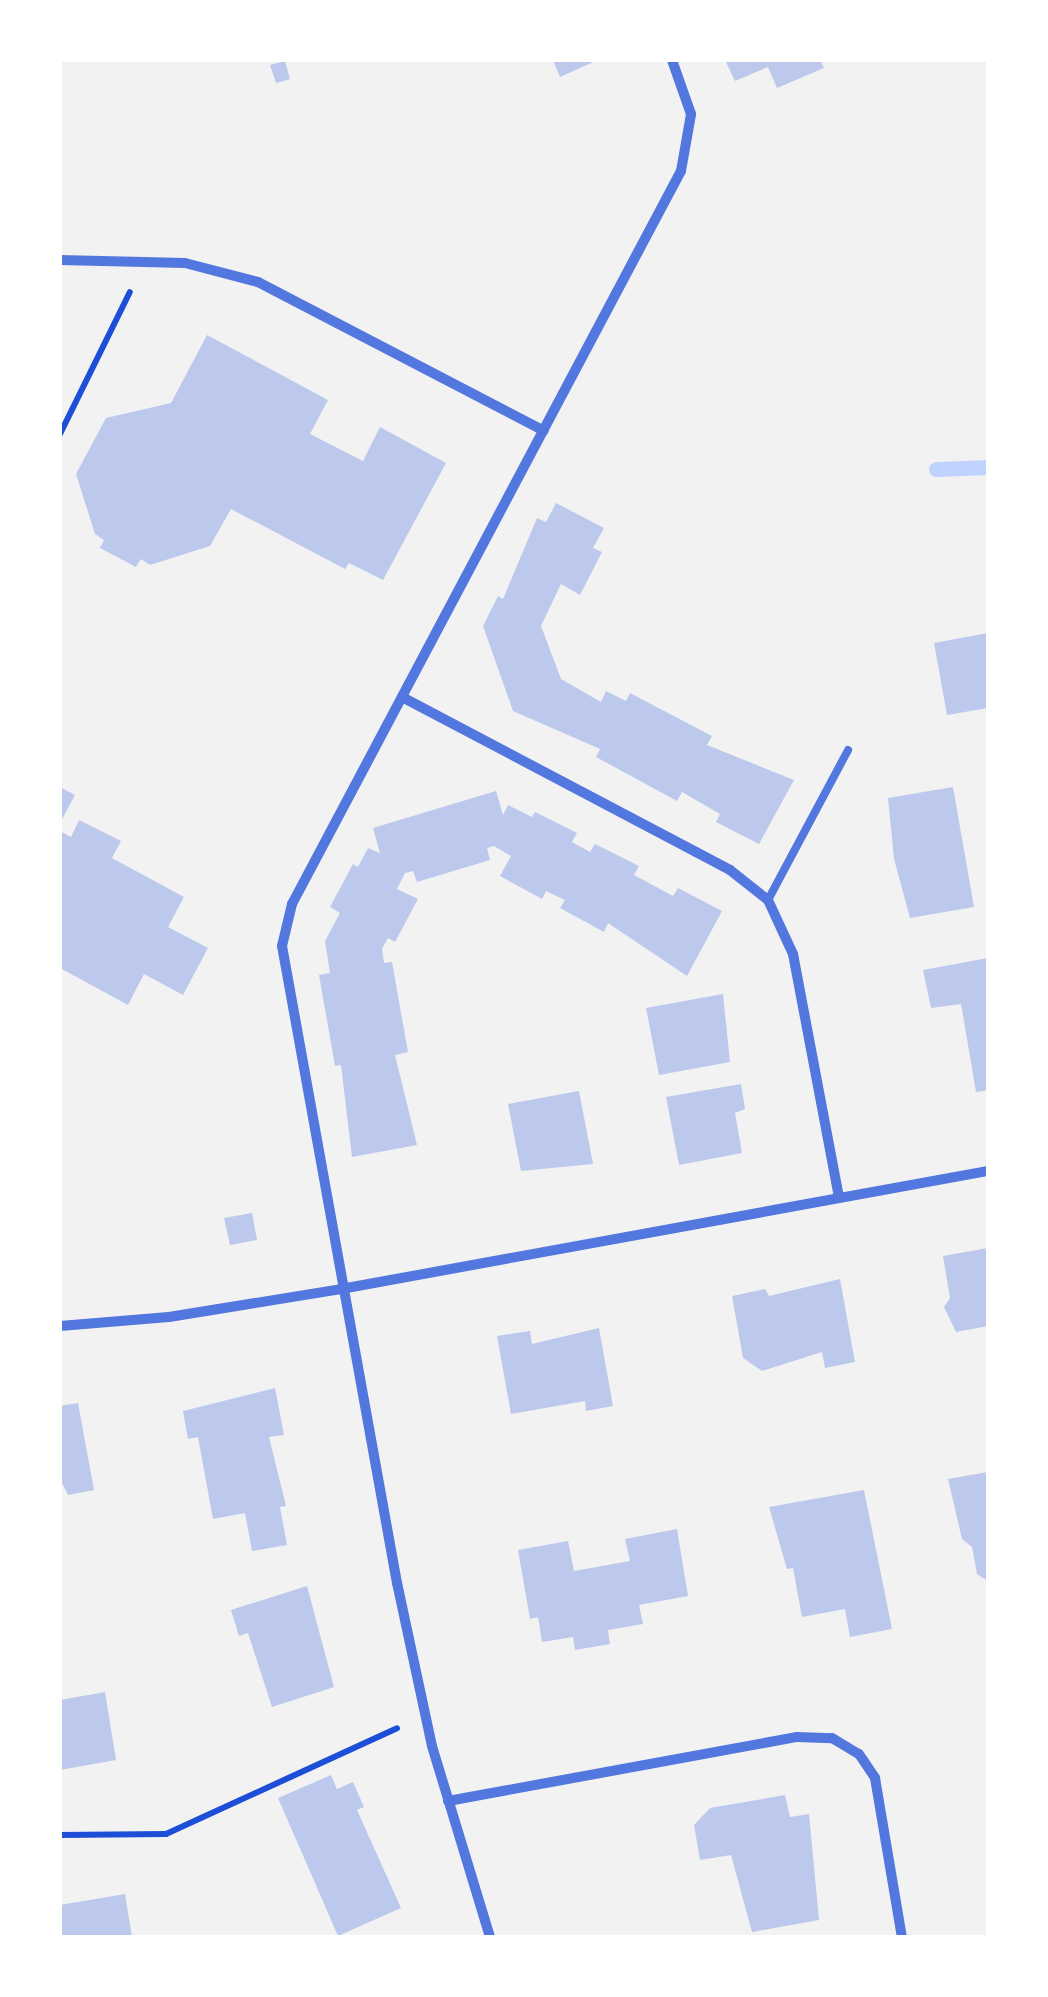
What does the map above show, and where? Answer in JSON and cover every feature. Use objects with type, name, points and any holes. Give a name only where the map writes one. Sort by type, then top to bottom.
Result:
[{"type":"street","points":[[490,1937],[425,1715],[341,1289],[282,946],[292,904],[688,153],[691,114],[672,60]]},
{"type":"street","points":[[60,260],[146,260],[203,266],[290,295],[544,431]]},
{"type":"street","points":[[402,697],[730,870],[768,900],[793,954],[839,1198]]},
{"type":"street","points":[[60,1326],[341,1289],[988,1171]]},
{"type":"street","points":[[448,1801],[797,1737],[832,1738],[859,1754],[875,1778],[902,1937]]},
{"type":"lane","points":[[768,900],[848,750]]},
{"type":"path","points":[[60,434],[146,260]]},
{"type":"path","points":[[60,1835],[166,1834],[425,1715]]},
{"type":"building","points":[[553,60],[598,60],[560,77]]},
{"type":"building","points":[[725,60],[820,60],[824,68],[777,88],[768,67],[735,81]]},
{"type":"building","points":[[285,61],[290,79],[276,83],[270,65]]},
{"type":"building","points":[[207,335],[328,400],[310,434],[363,461],[380,427],[446,463],[383,580],[349,563],[345,569],[231,509],[210,546],[150,565],[141,559],[136,567],[100,548],[104,540],[95,534],[76,474],[106,418],[171,403]]},
{"type":"building","points":[[556,503],[604,528],[593,548],[602,552],[580,595],[561,584],[541,626],[561,679],[601,702],[606,691],[626,701],[630,693],[712,736],[707,745],[794,780],[759,844],[716,822],[720,814],[682,792],[677,801],[596,757],[600,749],[513,711],[483,626],[498,596],[503,599],[537,518],[546,522]]},
{"type":"building","points":[[988,633],[988,708],[947,715],[934,643]]},
{"type":"building","points":[[60,787],[75,795],[60,823]]},
{"type":"building","points":[[953,787],[974,907],[910,918],[894,859],[888,798]]},
{"type":"building","points":[[496,791],[503,815],[508,805],[532,817],[535,812],[577,833],[572,842],[590,852],[595,844],[639,866],[634,875],[673,896],[678,888],[722,911],[687,976],[608,923],[604,932],[560,908],[565,900],[546,891],[542,899],[500,876],[511,856],[494,846],[487,848],[490,860],[417,882],[413,871],[405,873],[397,889],[418,899],[395,942],[388,938],[382,949],[384,963],[392,962],[408,1052],[395,1055],[417,1145],[352,1157],[341,1065],[335,1066],[319,975],[330,973],[325,941],[340,913],[330,907],[353,864],[358,867],[368,848],[380,853],[373,828]]},
{"type":"building","points":[[79,820],[121,841],[112,858],[184,897],[168,927],[208,948],[183,995],[144,974],[128,1005],[60,968],[60,831],[71,837]]},
{"type":"building","points":[[988,958],[988,1090],[976,1092],[961,1004],[931,1008],[923,970]]},
{"type":"building","points":[[723,994],[730,1062],[659,1075],[646,1008]]},
{"type":"building","points":[[741,1084],[745,1109],[735,1113],[742,1153],[679,1165],[666,1097]]},
{"type":"building","points":[[579,1091],[593,1164],[521,1171],[508,1104]]},
{"type":"building","points":[[252,1213],[257,1240],[230,1245],[224,1218]]},
{"type":"building","points":[[988,1248],[988,1326],[956,1332],[944,1307],[950,1298],[943,1256]]},
{"type":"building","points":[[840,1279],[855,1362],[825,1368],[822,1352],[762,1371],[743,1358],[732,1296],[765,1289],[769,1296]]},
{"type":"building","points":[[599,1328],[613,1406],[586,1411],[585,1401],[511,1414],[497,1336],[530,1331],[532,1344]]},
{"type":"building","points":[[275,1388],[284,1435],[269,1437],[286,1506],[280,1507],[287,1545],[252,1551],[245,1513],[213,1519],[198,1437],[188,1439],[183,1411]]},
{"type":"building","points":[[78,1403],[94,1490],[68,1495],[60,1479],[60,1406]]},
{"type":"building","points":[[988,1472],[988,1581],[977,1574],[972,1547],[962,1539],[948,1479]]},
{"type":"building","points":[[864,1490],[892,1629],[850,1637],[845,1609],[802,1617],[793,1568],[787,1569],[769,1507]]},
{"type":"building","points":[[677,1529],[688,1596],[639,1605],[643,1624],[608,1630],[610,1644],[575,1650],[573,1637],[542,1642],[538,1617],[530,1619],[518,1550],[568,1541],[574,1571],[630,1561],[625,1539]]},
{"type":"building","points":[[307,1586],[334,1687],[272,1707],[248,1633],[239,1636],[231,1610]]},
{"type":"building","points":[[105,1692],[116,1760],[60,1770],[60,1700]]},
{"type":"building","points":[[331,1775],[337,1789],[353,1782],[364,1807],[357,1810],[401,1908],[338,1936],[278,1798]]},
{"type":"building","points":[[785,1795],[790,1817],[809,1814],[819,1920],[752,1932],[731,1855],[700,1860],[694,1825],[710,1808]]},
{"type":"building","points":[[125,1894],[132,1937],[60,1937],[60,1905]]},
{"type":"waterway","points":[[936,469],[988,467]]}]
